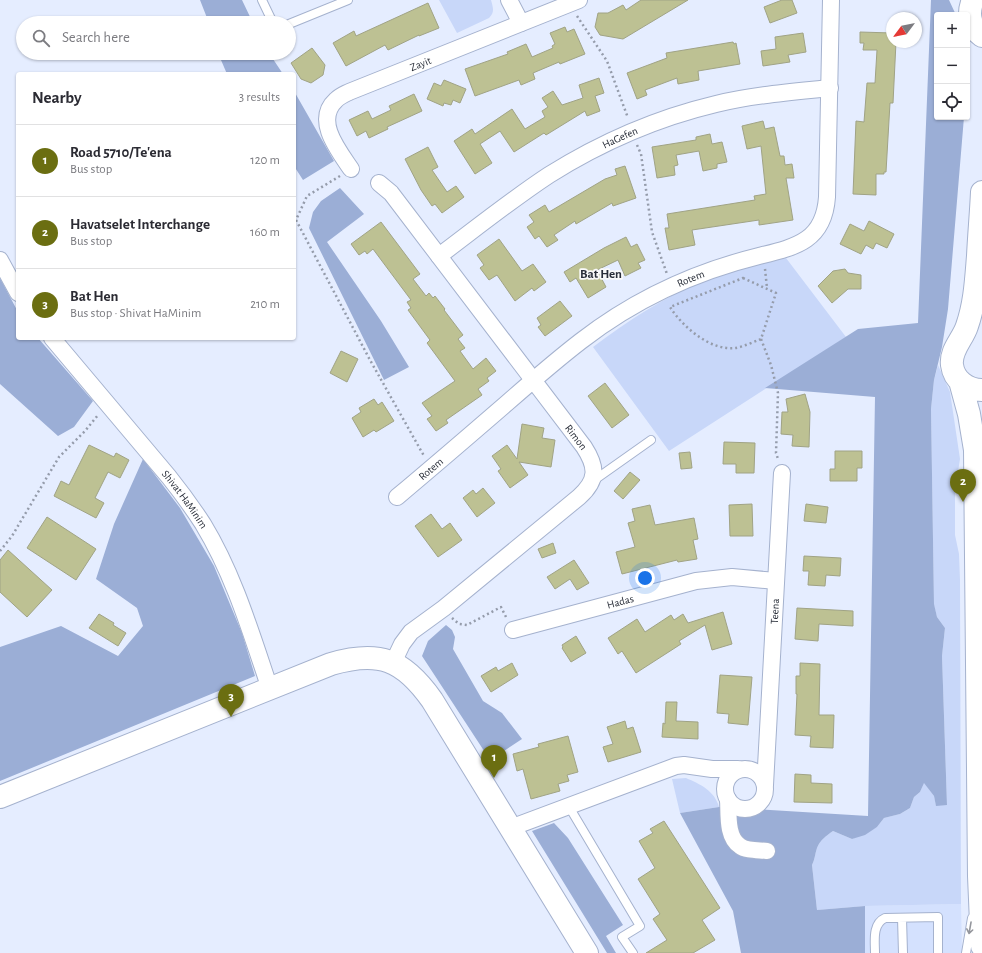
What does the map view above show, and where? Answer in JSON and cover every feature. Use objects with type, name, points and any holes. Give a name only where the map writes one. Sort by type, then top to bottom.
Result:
[{"type":"main road","points":[[969,951],[979,876],[975,450],[968,410],[960,381],[954,372],[952,361],[954,350],[961,341],[968,325],[976,290],[982,192]]},
{"type":"main road","points":[[976,290],[982,318]]},
{"type":"main road","points":[[961,341],[970,336],[982,334]]},
{"type":"main road","points":[[960,381],[969,387],[982,390]]},
{"type":"main road","points":[[975,450],[982,412]]},
{"type":"main road","points":[[0,797],[331,664],[347,659],[362,657],[376,658],[401,667],[422,686],[587,953]]},
{"type":"street","points":[[510,0],[521,23]]},
{"type":"street","name":"Zayit","points":[[351,169],[338,149],[328,128],[327,118],[330,108],[337,99],[349,92],[579,0]]},
{"type":"street","name":"Rotem","points":[[397,497],[533,380],[607,322],[660,291],[715,268],[786,250],[805,241],[819,228],[824,219],[827,197],[832,0]]},
{"type":"street","name":"HaGefen","points":[[439,256],[526,191],[550,175],[630,132],[680,114],[717,104],[746,98],[830,88]]},
{"type":"street","name":"Rimon","points":[[379,183],[391,193],[590,456],[594,470],[592,482]]},
{"type":"street","points":[[0,260],[16,289]]},
{"type":"street","name":"Shivat HaMinim","points":[[54,340],[169,477],[187,500],[203,525],[217,551],[241,605],[270,689]]},
{"type":"street","name":"Teena","points":[[765,785],[782,473]]},
{"type":"street","points":[[393,663],[406,638],[579,497],[592,482]]},
{"type":"street","name":"Hadas","points":[[513,630],[696,581],[732,577],[776,581]]},
{"type":"street","points":[[767,749],[759,760],[731,774],[726,780],[724,788],[727,798],[730,833],[735,841],[740,846],[746,848],[767,851]]},
{"type":"street","points":[[510,828],[676,766],[684,765],[696,767],[712,770],[753,770],[759,775],[765,785],[763,797],[759,803],[752,808],[744,809],[736,807],[727,798],[722,788],[712,778],[696,767]]},
{"type":"lane","points":[[262,0],[270,16]]},
{"type":"lane","points":[[296,21],[348,0]]},
{"type":"lane","points":[[592,482],[651,440]]},
{"type":"lane","points":[[568,806],[640,926],[622,937],[632,953]]},
{"type":"lane","points":[[875,953],[875,929],[878,923],[885,918],[938,917],[938,953]]},
{"type":"lane","points":[[902,918],[903,953]]},
{"type":"path","points":[[351,169],[307,196],[296,220],[370,360],[431,468]]},
{"type":"path","points":[[763,255],[767,288]]},
{"type":"path","points":[[761,339],[735,348],[720,347],[700,337],[677,317],[670,307],[743,278],[776,292],[761,339],[771,365],[778,393],[776,453],[782,473]]},
{"type":"path","points":[[0,551],[12,536],[59,457],[85,431],[107,404]]},
{"type":"path","points":[[441,610],[459,624],[467,625],[501,607],[513,630]]},
{"type":"shaded area","points":[[200,0],[242,0],[250,16],[206,16]]},
{"type":"shaded area","points":[[439,0],[491,0],[493,12],[489,18],[457,33]]},
{"type":"shaded area","points":[[931,0],[949,0],[955,12],[934,12],[934,120],[964,120],[948,309],[942,347],[934,380],[931,409],[934,604],[937,617],[945,628],[942,656],[947,805],[936,806],[934,796],[924,783],[920,792],[914,797],[910,808],[900,814],[884,818],[877,827],[865,835],[852,839],[833,831],[818,845],[812,865],[817,910],[865,906],[865,953],[741,953],[733,911],[680,813],[719,807],[868,816],[875,397],[765,388],[858,329],[918,323]]},
{"type":"shaded area","points":[[221,60],[274,60],[282,72],[226,72]]},
{"type":"shaded area","points":[[296,94],[334,161],[303,180],[296,169]]},
{"type":"shaded area","points":[[340,188],[364,214],[327,242],[381,321],[409,367],[384,380],[309,228],[313,212],[321,201]]},
{"type":"shaded area","points":[[786,258],[846,337],[669,451],[593,347],[661,301],[691,286],[725,273]]},
{"type":"shaded area","points":[[0,278],[16,308],[16,340],[40,340],[93,401],[74,427],[58,436],[0,384]]},
{"type":"shaded area","points":[[938,365],[950,392],[960,459],[955,490],[955,535],[959,554],[960,580],[961,904],[865,906],[817,910],[812,865],[818,845],[826,836],[833,831],[852,839],[877,827],[884,818],[900,814],[910,808],[914,797],[920,792],[924,782],[934,796],[936,805],[947,805],[942,656],[945,628],[937,617],[934,605],[931,409],[934,380]]},
{"type":"shaded area","points":[[143,459],[180,508],[214,566],[242,633],[255,676],[0,781],[0,647],[61,626],[118,656],[143,626],[137,608],[96,579],[114,524]]},
{"type":"shaded area","points":[[446,625],[452,630],[455,637],[453,649],[483,701],[502,713],[522,739],[490,760],[422,656],[428,641]]},
{"type":"shaded area","points":[[686,778],[710,792],[717,801],[719,807],[680,813],[672,779]]},
{"type":"shaded area","points":[[554,823],[568,838],[623,925],[606,936],[616,953],[607,953],[532,831]]},
{"type":"shaded area","points":[[961,904],[962,953],[865,953],[865,906]]},
{"type":"building","points":[[641,0],[688,0],[623,39],[600,35],[595,27],[598,13],[608,13],[623,5],[626,10]]},
{"type":"building","points":[[782,0],[792,0],[797,13],[770,23],[764,7]]},
{"type":"building","points":[[428,3],[439,28],[419,35],[388,50],[385,45],[346,66],[333,43],[354,31],[356,36]]},
{"type":"building","points":[[565,27],[567,32],[574,29],[585,54],[560,64],[559,62],[533,73],[535,79],[521,85],[519,80],[475,96],[465,69],[508,54],[507,52],[526,44],[532,57],[553,48],[552,46],[555,44],[550,33]]},
{"type":"building","points":[[860,32],[886,33],[886,48],[896,48],[893,103],[890,103],[886,172],[884,172],[884,174],[876,174],[876,195],[853,194],[856,121],[864,122],[867,83],[875,83],[877,50],[863,50],[864,43],[860,43]]},
{"type":"building","points":[[803,33],[806,52],[788,55],[790,62],[763,66],[761,51],[776,49],[775,37]]},
{"type":"building","points":[[733,42],[734,44],[736,43],[740,64],[698,71],[699,80],[678,84],[677,78],[645,90],[647,95],[637,99],[627,73],[667,58],[666,53]]},
{"type":"building","points":[[312,48],[325,65],[323,75],[311,83],[301,79],[291,63]]},
{"type":"building","points":[[599,78],[604,93],[595,96],[600,111],[587,116],[585,111],[546,135],[544,133],[514,152],[500,131],[480,144],[492,163],[475,174],[454,141],[472,129],[475,134],[512,109],[525,129],[545,117],[542,111],[548,107],[542,98],[553,91],[562,105],[583,98],[579,85]]},
{"type":"building","points":[[444,80],[466,89],[460,103],[453,100],[451,105],[444,103],[443,106],[427,99],[434,83],[441,86]]},
{"type":"building","points":[[414,94],[422,111],[387,127],[388,129],[369,138],[366,131],[357,136],[349,120],[368,111],[372,119],[391,110],[389,106]]},
{"type":"building","points":[[763,121],[765,129],[774,127],[780,156],[784,156],[785,165],[792,164],[794,178],[786,178],[793,220],[759,225],[759,220],[692,230],[695,245],[669,250],[665,228],[669,228],[667,214],[755,200],[754,196],[766,194],[761,146],[747,149],[742,126]]},
{"type":"building","points":[[710,134],[712,144],[722,142],[727,162],[717,164],[717,168],[703,171],[699,151],[676,155],[678,165],[674,166],[675,175],[657,178],[652,147],[696,140],[696,137]]},
{"type":"building","points":[[428,147],[438,167],[432,170],[447,192],[456,186],[464,197],[442,213],[435,204],[432,206],[421,190],[405,159]]},
{"type":"building","points":[[625,166],[636,198],[613,206],[612,203],[576,224],[575,221],[554,235],[558,240],[547,247],[539,236],[535,239],[527,227],[534,222],[529,215],[545,205],[549,212],[605,179],[617,175],[615,169]]},
{"type":"building","points":[[869,221],[894,234],[887,248],[876,243],[873,249],[866,245],[861,254],[840,244],[850,224],[864,231]]},
{"type":"building","points":[[381,222],[420,274],[413,279],[426,296],[429,293],[433,298],[435,296],[463,335],[458,339],[465,348],[460,351],[473,369],[486,358],[496,371],[487,378],[489,381],[478,389],[482,395],[446,420],[448,423],[436,431],[427,419],[432,416],[422,403],[455,381],[427,343],[430,340],[408,310],[411,308],[407,302],[411,300],[373,249],[367,254],[365,251],[359,255],[351,244]]},
{"type":"building","points":[[626,237],[631,247],[637,244],[645,260],[638,263],[641,268],[625,276],[618,260],[597,270],[606,287],[588,298],[576,278],[570,282],[564,272],[604,248]]},
{"type":"building","points":[[499,239],[522,271],[533,264],[546,282],[534,291],[532,288],[515,301],[497,275],[489,280],[480,268],[484,265],[477,255]]},
{"type":"building","points":[[845,269],[848,273],[861,275],[861,289],[848,289],[832,303],[818,286],[833,271]]},
{"type":"building","points":[[560,301],[572,316],[545,336],[538,327],[541,325],[537,318]]},
{"type":"building","points":[[341,351],[358,359],[347,382],[330,373]]},
{"type":"building","points":[[605,383],[629,415],[612,428],[588,396]]},
{"type":"building","points":[[805,394],[810,412],[809,447],[792,446],[793,435],[781,434],[782,412],[788,412],[786,399]]},
{"type":"building","points":[[374,399],[378,405],[382,402],[394,421],[376,432],[374,430],[363,437],[352,418],[361,412],[359,408]]},
{"type":"building","points":[[522,424],[544,428],[542,438],[555,440],[551,467],[519,462],[528,475],[510,488],[498,471],[501,469],[492,456],[507,445],[517,459]]},
{"type":"building","points":[[724,442],[755,443],[754,473],[736,473],[736,464],[723,464]]},
{"type":"building","points":[[89,445],[114,457],[116,453],[129,460],[120,478],[108,472],[95,498],[104,503],[96,518],[54,496],[61,481],[69,485]]},
{"type":"building","points":[[835,451],[862,451],[862,468],[857,468],[857,481],[830,481],[830,469],[835,469]]},
{"type":"building","points":[[690,452],[692,468],[681,469],[679,453]]},
{"type":"building","points":[[630,472],[640,480],[623,499],[614,491]]},
{"type":"building","points":[[483,488],[495,503],[477,517],[463,498],[473,490],[476,494]]},
{"type":"building","points":[[752,504],[753,536],[730,536],[729,505]]},
{"type":"building","points":[[806,504],[828,507],[826,523],[804,521]]},
{"type":"building","points":[[650,505],[655,525],[694,518],[698,539],[693,540],[697,559],[678,562],[677,560],[622,574],[616,552],[635,547],[628,523],[635,521],[632,509]]},
{"type":"building","points":[[431,514],[442,529],[450,523],[462,540],[438,557],[415,526]]},
{"type":"building","points":[[47,517],[96,549],[76,580],[27,548]]},
{"type":"building","points":[[553,543],[556,553],[542,558],[538,549]]},
{"type":"building","points":[[8,550],[52,590],[27,617],[0,592],[0,560]]},
{"type":"building","points":[[804,556],[841,558],[840,576],[826,575],[825,586],[808,585],[809,571],[803,571]]},
{"type":"building","points":[[574,560],[589,583],[577,590],[570,579],[555,589],[547,577]]},
{"type":"building","points":[[797,608],[853,611],[853,626],[819,624],[818,641],[795,639]]},
{"type":"building","points":[[723,612],[732,644],[712,650],[705,625],[679,641],[681,644],[636,673],[622,651],[618,654],[608,638],[637,619],[645,632],[671,615],[674,620],[683,614],[688,623]]},
{"type":"building","points":[[99,614],[114,623],[113,625],[126,633],[118,646],[89,628]]},
{"type":"building","points":[[576,636],[586,653],[571,662],[562,648],[562,645]]},
{"type":"building","points":[[512,663],[518,675],[491,692],[481,676],[496,667],[498,671]]},
{"type":"building","points":[[800,663],[820,664],[819,715],[834,715],[833,748],[810,747],[811,736],[795,735],[797,694],[796,676],[800,676]]},
{"type":"building","points":[[720,675],[752,677],[748,725],[728,723],[729,714],[717,713]]},
{"type":"building","points":[[666,702],[677,702],[676,721],[698,722],[698,739],[662,737],[663,723],[665,724]]},
{"type":"building","points":[[625,721],[627,729],[633,727],[641,752],[608,762],[603,747],[613,744],[607,727]]},
{"type":"building","points":[[568,736],[578,772],[567,775],[569,781],[558,784],[560,791],[531,799],[523,769],[517,771],[513,754],[539,747],[538,744]]},
{"type":"building","points":[[795,774],[811,775],[811,783],[832,784],[832,803],[794,802]]},
{"type":"building","points":[[664,821],[720,908],[702,920],[715,940],[693,953],[646,953],[667,940],[653,919],[660,914],[638,879],[655,868],[639,841],[653,833],[650,829]]},
{"type":"place","name":"Havatselet Interchange","points":[[963,502]]},
{"type":"place","name":"Bat Hen","points":[[231,717]]},
{"type":"place","name":"Road 5710/Te'ena","points":[[494,778]]},
{"type":"district","name":"Bat Hen","points":[[601,273]]}]
